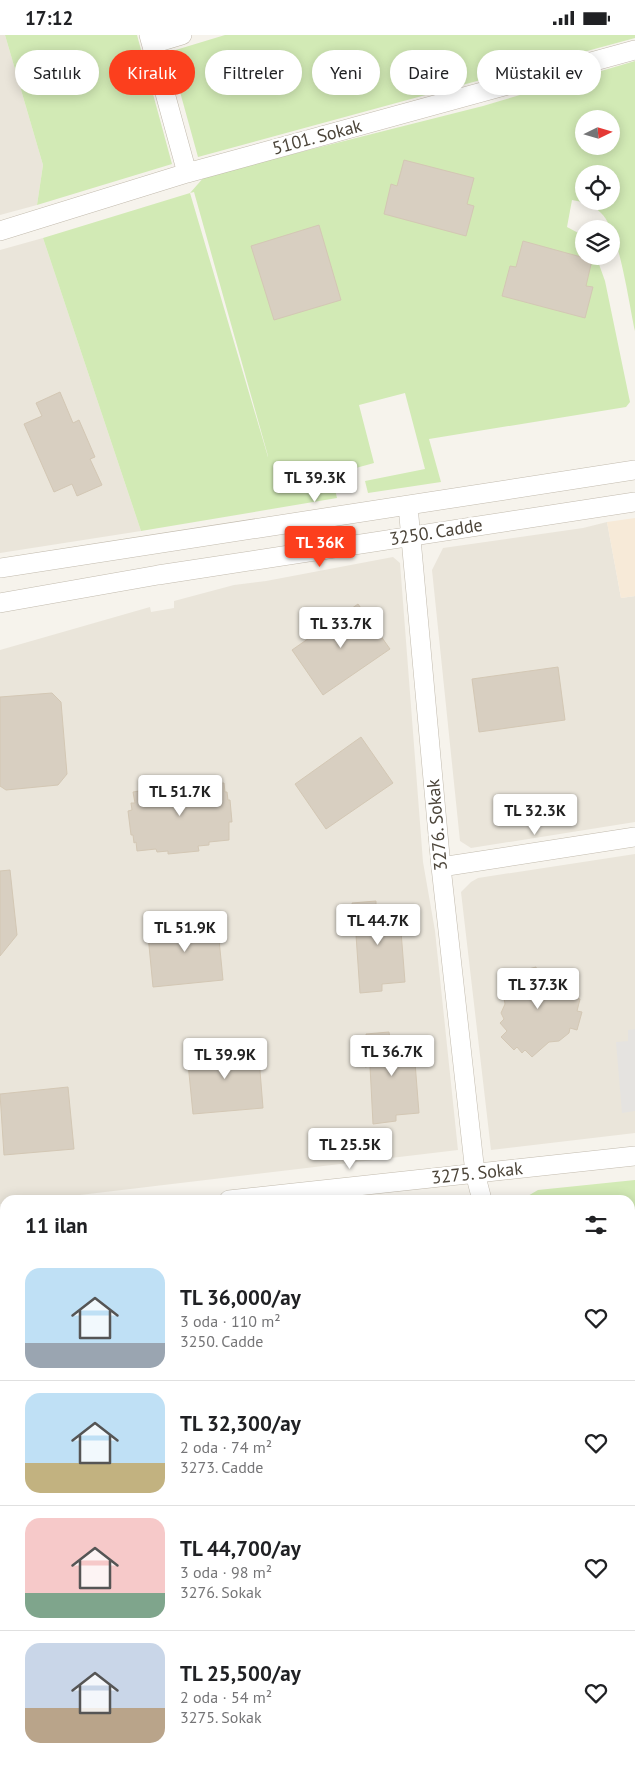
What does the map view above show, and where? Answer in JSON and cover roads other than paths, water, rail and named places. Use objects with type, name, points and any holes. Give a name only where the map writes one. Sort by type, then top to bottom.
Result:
[{"type":"street","points":[[182,35],[150,39],[187,173]]},
{"type":"street","name":"5101. Sokak","points":[[0,231],[187,173],[635,50]]},
{"type":"street","name":"3250. Cadde","points":[[0,568],[635,470]]},
{"type":"street","name":"3250. Cadde","points":[[0,603],[158,575],[635,502]]},
{"type":"street","name":"3276. Sokak","points":[[408,506],[441,867],[475,1173],[481,1195]]},
{"type":"street","points":[[441,867],[635,837]]},
{"type":"street","name":"3275. Sokak","points":[[275,1195],[635,1156]]}]
